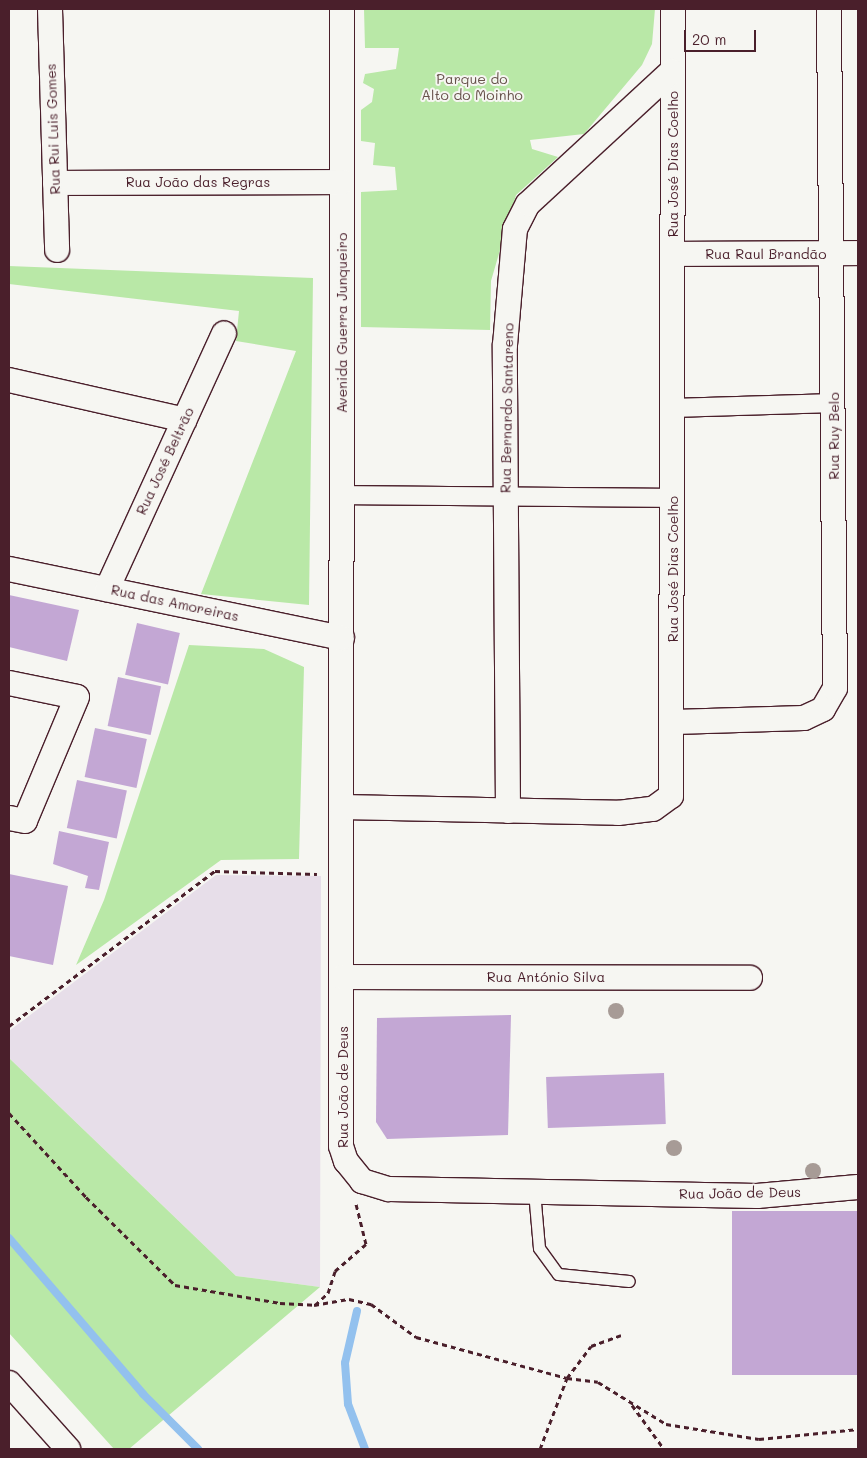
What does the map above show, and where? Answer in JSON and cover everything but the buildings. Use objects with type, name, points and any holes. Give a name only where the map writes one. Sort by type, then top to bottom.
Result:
[{"type":"street","name":"Rua Rui Luis Gomes","points":[[50,9],[57,250]]},
{"type":"street","name":"Avenida Guerra Junqueiro","points":[[342,9],[342,638]]},
{"type":"street","name":"Rua José Dias Coelho","points":[[342,807],[618,813],[664,804],[671,796],[674,722],[673,9]]},
{"type":"street","name":"Rua Ruy Belo","points":[[674,722],[804,718],[823,709],[835,688],[834,253],[829,9]]},
{"type":"street","name":"Rua Bernardo Santareno","points":[[508,811],[505,345],[515,229],[528,204],[672,71]]},
{"type":"street","name":"Rua João das Regras","points":[[55,183],[342,182]]},
{"type":"street","name":"Rua Raul Brandão","points":[[673,254],[858,253]]},
{"type":"street","name":"Rua José Beltrão","points":[[106,589],[224,334]]},
{"type":"street","points":[[9,380],[185,420]]},
{"type":"street","points":[[673,408],[834,403]]},
{"type":"street","points":[[342,495],[506,498],[673,498]]},
{"type":"street","name":"Rua das Amoreiras","points":[[9,569],[342,638]]},
{"type":"street","name":"Rua João de Deus","points":[[342,638],[343,977],[341,1146],[352,1173],[376,1187],[389,1189],[757,1196],[858,1187]]},
{"type":"street","points":[[9,683],[77,697],[25,821],[9,818]]},
{"type":"street","name":"Rua António Silva","points":[[343,977],[750,978]]},
{"type":"street","points":[[9,1383],[68,1449]]},
{"type":"lane","points":[[534,1191],[539,1248],[558,1274],[629,1281]]},
{"type":"path","points":[[9,1026],[215,871],[343,875]]},
{"type":"path","points":[[9,1113],[86,1197],[175,1285],[314,1305],[349,1300],[371,1304],[416,1337],[566,1378],[598,1382],[666,1424],[759,1439],[858,1429]]},
{"type":"path","points":[[314,1305],[328,1293],[335,1271],[366,1244],[355,1200]]},
{"type":"path","points":[[540,1449],[566,1378],[591,1346],[621,1335]]},
{"type":"path","points":[[632,1404],[664,1449]]},
{"type":"shaded area","points":[[216,875],[321,876],[320,1287],[236,1276],[9,1058],[9,1031]]},
{"type":"green space","name":"Parque do Alto do Moinho","points":[[364,9],[655,9],[652,44],[642,65],[584,134],[530,140],[532,149],[558,157],[516,195],[491,281],[490,330],[361,327],[361,192],[397,190],[395,167],[373,165],[375,143],[361,141],[361,110],[372,102],[374,89],[363,83],[365,74],[396,69],[399,48],[365,48]]},
{"type":"green space","points":[[9,266],[313,278],[309,605],[201,594],[296,351],[236,341],[239,311],[9,284]]},
{"type":"green space","points":[[189,645],[264,649],[304,667],[299,859],[221,860],[76,965],[104,900]]},
{"type":"green space","points":[[9,1058],[236,1276],[320,1287],[129,1449],[114,1449],[9,1333]]},
{"type":"waterway","points":[[9,1238],[143,1394],[198,1449]]},
{"type":"waterway","points":[[357,1311],[345,1363],[348,1404],[365,1449]]}]
